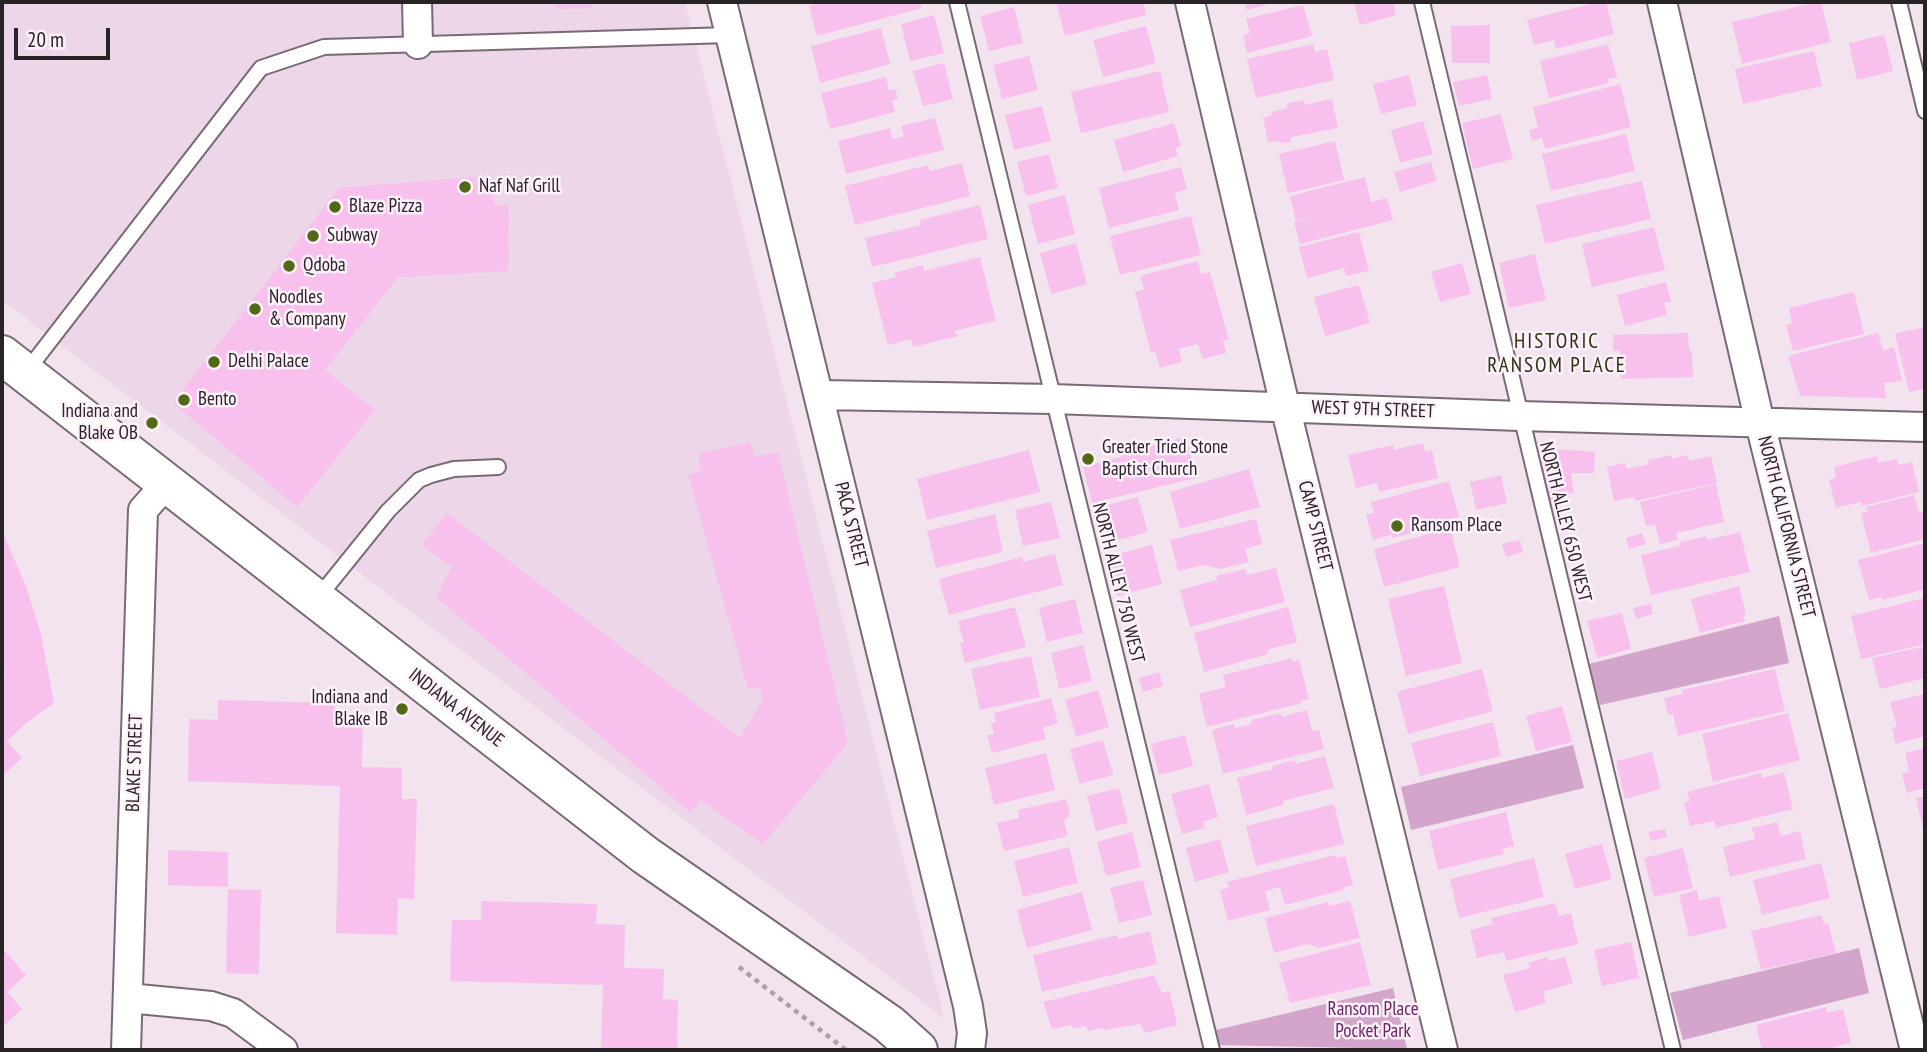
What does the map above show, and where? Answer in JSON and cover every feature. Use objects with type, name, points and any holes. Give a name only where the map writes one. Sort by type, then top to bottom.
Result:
[{"type":"main road","name":"INDIANA AVENUE","points":[[14,364],[645,855],[889,1024],[918,1050]]},
{"type":"street","points":[[417,2],[418,44]]},
{"type":"street","name":"PACA STREET","points":[[722,2],[968,1006],[972,1033],[970,1050]]},
{"type":"street","name":"CAMP STREET","points":[[1191,2],[1285,407],[1443,1050]]},
{"type":"street","name":"NORTH CALIFORNIA STREET","points":[[1662,2],[1760,423],[1915,1050]]},
{"type":"street","name":"WEST 9TH STREET","points":[[820,395],[1925,426]]},
{"type":"street","name":"BLAKE STREET","points":[[126,1050],[143,510],[166,484]]},
{"type":"street","points":[[128,998],[211,1006],[233,1013],[283,1050]]},
{"type":"lane","name":"NORTH ALLEY 750 WEST","points":[[957,2],[1212,1050]]},
{"type":"lane","name":"NORTH ALLEY 650 WEST","points":[[1422,2],[1673,1050]]},
{"type":"lane","points":[[1899,2],[1925,111]]},
{"type":"lane","points":[[14,364],[261,68],[324,47],[730,35]]},
{"type":"lane","points":[[316,600],[388,511],[419,480],[454,469],[498,467]]},
{"type":"shaded area","points":[[2,2],[685,2],[944,1018],[2,300]]},
{"type":"green space","points":[[1779,616],[1789,663],[1600,705],[1589,664]]},
{"type":"green space","points":[[1573,745],[1584,788],[1411,830],[1401,787]]},
{"type":"green space","points":[[1859,948],[1869,993],[1683,1040],[1670,993]]},
{"type":"green space","name":"Ransom Place Pocket Park","points":[[1393,988],[1407,1049],[1215,1045],[1212,1031]]},
{"type":"building","points":[[549,2],[592,2],[592,8],[558,9]]},
{"type":"building","points":[[824,2],[920,2],[922,8],[817,36],[809,6]]},
{"type":"building","points":[[1056,2],[1143,2],[1146,15],[1065,36]]},
{"type":"building","points":[[1244,2],[1272,2],[1272,3],[1247,10]]},
{"type":"building","points":[[1354,2],[1393,2],[1396,15],[1360,25]]},
{"type":"building","points":[[1606,2],[1614,34],[1556,49],[1554,40],[1534,45],[1527,20]]},
{"type":"building","points":[[1821,2],[1831,42],[1742,64],[1732,22]]},
{"type":"building","points":[[1303,5],[1312,36],[1247,53],[1243,35],[1250,33],[1246,19]]},
{"type":"building","points":[[1014,7],[1023,43],[989,51],[980,16]]},
{"type":"building","points":[[934,15],[944,53],[910,61],[901,24]]},
{"type":"building","points":[[1490,25],[1490,63],[1452,63],[1451,26]]},
{"type":"building","points":[[1146,26],[1156,63],[1103,77],[1093,40]]},
{"type":"building","points":[[881,28],[890,64],[820,83],[811,46]]},
{"type":"building","points":[[1884,35],[1893,71],[1857,80],[1849,43]]},
{"type":"building","points":[[1313,44],[1315,52],[1327,49],[1334,80],[1256,98],[1247,59]]},
{"type":"building","points":[[1608,44],[1617,77],[1608,79],[1609,83],[1549,98],[1540,61]]},
{"type":"building","points":[[1814,51],[1822,86],[1743,104],[1735,69]]},
{"type":"building","points":[[1029,56],[1038,90],[1002,99],[993,65]]},
{"type":"building","points":[[944,63],[953,99],[923,106],[913,71]]},
{"type":"building","points":[[1160,71],[1169,112],[1081,133],[1071,92]]},
{"type":"building","points":[[1409,75],[1417,105],[1381,114],[1373,84]]},
{"type":"building","points":[[1487,75],[1492,99],[1459,106],[1453,82]]},
{"type":"building","points":[[886,77],[889,90],[895,89],[898,99],[892,100],[895,112],[830,129],[821,93]]},
{"type":"building","points":[[1620,84],[1631,127],[1545,149],[1542,138],[1532,141],[1529,130],[1538,128],[1533,107]]},
{"type":"building","points":[[1332,99],[1338,128],[1292,137],[1290,142],[1268,142],[1263,118],[1272,115],[1271,112],[1288,108],[1286,104],[1304,100],[1305,105]]},
{"type":"building","points":[[1042,106],[1051,141],[1014,150],[1005,115]]},
{"type":"building","points":[[1501,114],[1513,159],[1473,169],[1462,123]]},
{"type":"building","points":[[935,118],[944,150],[846,174],[838,141],[890,128],[893,139],[904,136],[901,126]]},
{"type":"building","points":[[1423,121],[1433,154],[1400,163],[1391,130]]},
{"type":"building","points":[[1174,123],[1181,146],[1175,148],[1178,156],[1123,172],[1114,140]]},
{"type":"building","points":[[1626,134],[1635,171],[1551,191],[1542,154]]},
{"type":"building","points":[[1335,141],[1344,180],[1288,193],[1279,154]]},
{"type":"building","points":[[1049,154],[1058,188],[1026,196],[1017,162]]},
{"type":"building","points":[[1431,162],[1437,181],[1400,192],[1394,172]]},
{"type":"building","points":[[962,163],[970,196],[855,225],[845,186],[928,165],[930,171]]},
{"type":"building","points":[[1181,167],[1187,189],[1175,193],[1179,210],[1109,228],[1099,188]]},
{"type":"building","points":[[489,176],[494,205],[509,206],[508,271],[398,277],[325,370],[375,410],[297,507],[173,403],[339,188]]},
{"type":"building","points":[[1365,177],[1371,202],[1387,198],[1393,220],[1300,244],[1294,222],[1337,211],[1296,221],[1290,196]]},
{"type":"building","points":[[1642,181],[1651,219],[1545,244],[1536,205]]},
{"type":"building","points":[[1065,195],[1075,234],[1038,244],[1028,205]]},
{"type":"building","points":[[980,205],[988,239],[872,267],[865,238],[921,225],[920,220]]},
{"type":"building","points":[[1191,216],[1201,255],[1120,275],[1110,236]]},
{"type":"building","points":[[1654,227],[1665,270],[1592,287],[1582,244]]},
{"type":"building","points":[[1359,232],[1369,271],[1346,276],[1344,268],[1307,278],[1299,247]]},
{"type":"building","points":[[1076,243],[1087,284],[1051,294],[1040,253]]},
{"type":"building","points":[[1535,254],[1546,300],[1509,308],[1499,263]]},
{"type":"building","points":[[980,257],[996,321],[954,331],[958,336],[913,347],[911,339],[888,345],[872,283],[896,277],[894,273],[923,265],[924,271]]},
{"type":"building","points":[[1198,261],[1201,274],[1210,272],[1229,340],[1223,341],[1226,353],[1203,359],[1198,344],[1179,349],[1182,362],[1160,368],[1155,352],[1151,353],[1135,292],[1144,289],[1140,276]]},
{"type":"building","points":[[1462,263],[1471,294],[1440,302],[1431,272]]},
{"type":"building","points":[[1666,282],[1671,302],[1664,303],[1667,315],[1625,326],[1617,295]]},
{"type":"building","points":[[1359,285],[1370,323],[1325,336],[1314,297]]},
{"type":"building","points":[[1854,292],[1864,334],[1793,351],[1786,325],[1792,323],[1789,308]]},
{"type":"building","points":[[1925,327],[1925,389],[1909,392],[1895,334]]},
{"type":"building","points":[[1688,333],[1693,377],[1621,379],[1620,350],[1613,351],[1613,335]]},
{"type":"building","points":[[1878,333],[1883,350],[1894,347],[1902,381],[1884,383],[1886,398],[1800,396],[1788,356]]},
{"type":"building","points":[[1186,437],[1196,478],[1092,503],[1083,467],[1121,457],[1120,453]]},
{"type":"building","points":[[750,442],[755,457],[778,452],[848,743],[763,844],[701,800],[690,812],[436,597],[452,567],[422,545],[447,513],[740,738],[763,699],[760,688],[748,689],[688,474],[701,472],[698,454]]},
{"type":"building","points":[[1423,443],[1425,452],[1432,450],[1438,478],[1379,492],[1377,483],[1356,488],[1348,455],[1393,445],[1394,450]]},
{"type":"building","points":[[1541,448],[1595,452],[1594,473],[1571,473],[1574,493],[1569,494],[1570,503],[1551,507],[1540,471]]},
{"type":"building","points":[[1029,450],[1040,492],[927,520],[917,479]]},
{"type":"building","points":[[1671,455],[1672,459],[1688,455],[1689,461],[1711,456],[1717,483],[1635,501],[1634,497],[1614,501],[1607,467],[1625,463],[1627,469],[1649,464],[1648,460]]},
{"type":"building","points":[[1877,456],[1878,463],[1897,459],[1898,465],[1912,462],[1919,492],[1862,506],[1861,502],[1836,508],[1829,480],[1836,478],[1834,467]]},
{"type":"building","points":[[1249,469],[1260,507],[1180,529],[1170,492]]},
{"type":"building","points":[[1501,475],[1507,503],[1476,510],[1470,482]]},
{"type":"building","points":[[1449,481],[1459,517],[1436,522],[1438,526],[1393,538],[1392,535],[1373,540],[1366,515],[1374,513],[1371,502]]},
{"type":"building","points":[[1716,484],[1724,522],[1676,533],[1678,540],[1660,544],[1655,524],[1646,526],[1640,502]]},
{"type":"building","points":[[1914,495],[1919,513],[1925,511],[1925,539],[1871,553],[1861,513],[1868,512],[1866,507]]},
{"type":"building","points":[[1138,497],[1148,532],[1110,542],[1100,507]]},
{"type":"building","points":[[1051,502],[1060,538],[1023,546],[1015,510]]},
{"type":"building","points":[[995,514],[1003,552],[936,568],[927,531]]},
{"type":"building","points":[[1256,519],[1262,544],[1245,549],[1249,562],[1220,569],[1204,565],[1178,571],[1170,540]]},
{"type":"building","points":[[1450,528],[1460,567],[1384,587],[1374,549]]},
{"type":"building","points":[[2,531],[26,586],[41,634],[54,703],[7,741],[22,758],[2,776],[2,691],[5,672],[2,662]]},
{"type":"building","points":[[1740,532],[1750,572],[1651,595],[1641,555],[1680,546],[1680,542],[1706,536],[1707,540]]},
{"type":"building","points":[[1642,533],[1646,544],[1629,549],[1626,538]]},
{"type":"building","points":[[1520,540],[1523,552],[1506,557],[1502,544]]},
{"type":"building","points":[[1925,543],[1925,589],[1883,600],[1881,597],[1869,600],[1858,560]]},
{"type":"building","points":[[1152,545],[1162,584],[1117,596],[1107,557]]},
{"type":"building","points":[[1055,554],[1063,585],[949,615],[939,579],[1022,557],[1023,562]]},
{"type":"building","points":[[1276,568],[1285,602],[1190,627],[1180,590],[1217,580],[1216,576],[1245,569],[1247,575]]},
{"type":"building","points":[[1444,586],[1462,663],[1406,676],[1388,599]]},
{"type":"building","points":[[1739,586],[1745,621],[1700,633],[1691,599]]},
{"type":"building","points":[[1925,598],[1925,644],[1861,659],[1851,616]]},
{"type":"building","points":[[1075,599],[1083,633],[1047,642],[1039,608]]},
{"type":"building","points":[[1651,604],[1653,614],[1636,619],[1633,608]]},
{"type":"building","points":[[1015,607],[1026,647],[965,663],[960,643],[964,643],[958,621]]},
{"type":"building","points":[[1288,607],[1297,642],[1269,649],[1268,654],[1204,672],[1194,633]]},
{"type":"building","points":[[1622,613],[1631,649],[1597,658],[1587,621]]},
{"type":"building","points":[[1083,645],[1092,681],[1059,689],[1051,653]]},
{"type":"building","points":[[1922,647],[1925,678],[1880,689],[1872,658]]},
{"type":"building","points":[[1031,656],[1040,697],[980,710],[971,669]]},
{"type":"building","points":[[1292,658],[1293,662],[1299,660],[1309,699],[1207,727],[1199,694],[1226,687],[1223,675]]},
{"type":"building","points":[[1482,669],[1493,711],[1408,734],[1397,692]]},
{"type":"building","points":[[1775,669],[1785,711],[1678,736],[1673,714],[1668,715],[1664,698],[1683,694],[1682,690]]},
{"type":"building","points":[[1159,672],[1163,686],[1143,692],[1139,678]]},
{"type":"building","points":[[1098,690],[1109,727],[1076,737],[1065,700]]},
{"type":"building","points":[[1925,694],[1925,736],[1896,744],[1892,728],[1897,727],[1890,702]]},
{"type":"building","points":[[1051,698],[1058,723],[1043,728],[1046,739],[992,753],[987,735],[994,734],[991,723],[996,722],[994,713]]},
{"type":"building","points":[[218,700],[335,703],[334,724],[363,724],[362,767],[402,768],[402,799],[417,799],[414,899],[398,898],[397,935],[336,933],[340,786],[188,781],[189,719],[218,720]]},
{"type":"building","points":[[1562,706],[1572,742],[1536,751],[1526,716]]},
{"type":"building","points":[[1307,710],[1312,731],[1319,730],[1324,749],[1223,774],[1212,730],[1234,724],[1235,728],[1252,724],[1251,720],[1281,713],[1282,717]]},
{"type":"building","points":[[1788,713],[1800,760],[1713,782],[1702,734]]},
{"type":"building","points":[[1493,722],[1501,756],[1420,776],[1411,743]]},
{"type":"building","points":[[1185,735],[1193,766],[1159,775],[1151,744]]},
{"type":"building","points":[[1103,740],[1113,775],[1080,784],[1070,749]]},
{"type":"building","points":[[1925,748],[1925,788],[1907,793],[1902,774],[1909,772],[1905,753]]},
{"type":"building","points":[[1652,752],[1661,789],[1625,799],[1616,761]]},
{"type":"building","points":[[1046,753],[1055,790],[994,805],[985,768]]},
{"type":"building","points":[[1325,756],[1334,788],[1283,801],[1283,805],[1246,815],[1237,778],[1295,760],[1296,764]]},
{"type":"building","points":[[1784,772],[1793,809],[1716,828],[1714,821],[1690,826],[1684,802],[1690,801],[1687,792],[1761,773],[1762,778]]},
{"type":"building","points":[[1209,784],[1218,817],[1203,822],[1205,828],[1182,834],[1171,794]]},
{"type":"building","points":[[1119,788],[1128,823],[1096,831],[1087,796]]},
{"type":"building","points":[[1925,796],[1925,833],[1924,833],[1916,798]]},
{"type":"building","points":[[1066,799],[1070,814],[1064,821],[1068,836],[1004,851],[997,823],[1019,818],[1018,810]]},
{"type":"building","points":[[1334,804],[1344,844],[1256,866],[1246,826]]},
{"type":"building","points":[[1506,812],[1514,846],[1503,849],[1504,854],[1438,870],[1429,831]]},
{"type":"building","points":[[1777,822],[1781,836],[1800,831],[1806,859],[1730,877],[1723,847],[1755,839],[1752,828]]},
{"type":"building","points":[[1665,829],[1667,837],[1651,841],[1648,832]]},
{"type":"building","points":[[1132,832],[1141,867],[1106,876],[1097,842]]},
{"type":"building","points":[[1220,839],[1229,872],[1195,882],[1186,848]]},
{"type":"building","points":[[1602,844],[1612,879],[1575,889],[1565,854]]},
{"type":"building","points":[[1069,847],[1078,883],[1023,897],[1014,861]]},
{"type":"building","points":[[1683,848],[1693,888],[1654,897],[1644,858]]},
{"type":"building","points":[[168,850],[228,852],[228,887],[168,885]]},
{"type":"building","points":[[1335,855],[1337,858],[1345,856],[1353,885],[1285,905],[1280,887],[1265,891],[1270,910],[1228,921],[1220,890],[1229,888],[1227,882]]},
{"type":"building","points":[[1534,858],[1544,897],[1459,918],[1450,879]]},
{"type":"building","points":[[1821,863],[1830,898],[1762,915],[1753,880]]},
{"type":"building","points":[[1143,880],[1152,915],[1119,923],[1110,888]]},
{"type":"building","points":[[228,889],[261,890],[259,974],[226,973]]},
{"type":"building","points":[[1697,890],[1699,901],[1719,896],[1727,928],[1689,937],[1679,895]]},
{"type":"building","points":[[1082,892],[1092,930],[1027,948],[1017,910]]},
{"type":"building","points":[[481,901],[597,904],[596,924],[625,925],[624,968],[664,969],[663,999],[678,1000],[677,1050],[601,1050],[603,985],[450,981],[452,920],[481,920]]},
{"type":"building","points":[[1350,901],[1360,938],[1319,948],[1308,944],[1274,953],[1265,918],[1328,902],[1329,906]]},
{"type":"building","points":[[1555,903],[1559,916],[1571,913],[1578,944],[1506,961],[1504,952],[1477,958],[1470,930],[1493,924],[1491,918]]},
{"type":"building","points":[[1821,915],[1824,924],[1828,923],[1836,953],[1761,970],[1751,931]]},
{"type":"building","points":[[1150,931],[1157,964],[1042,992],[1033,955],[1117,935],[1118,939]]},
{"type":"building","points":[[1360,942],[1371,985],[1290,1003],[1279,963]]},
{"type":"building","points":[[1631,942],[1639,978],[1602,986],[1594,950]]},
{"type":"building","points":[[2,948],[26,975],[7,992],[22,1009],[2,1027]]},
{"type":"building","points":[[1548,957],[1549,961],[1565,957],[1573,983],[1543,992],[1546,1003],[1515,1012],[1503,975],[1530,968],[1528,963]]},
{"type":"building","points":[[1154,975],[1162,993],[1170,991],[1177,1025],[1145,1033],[1140,1024],[1088,1031],[1086,1026],[1073,1029],[1072,1025],[1052,1029],[1043,1002]]},
{"type":"building","points":[[1826,1007],[1827,1013],[1843,1009],[1851,1043],[1823,1050],[1787,1050],[1786,1047],[1762,1050],[1756,1025]]},
{"type":"place","name":"Naf Naf Grill","points":[[465,187]]},
{"type":"place","name":"Blaze Pizza","points":[[335,207]]},
{"type":"place","name":"Subway","points":[[313,236]]},
{"type":"place","name":"Qdoba","points":[[289,266]]},
{"type":"place","name":"Noodles & Company","points":[[255,309]]},
{"type":"place","name":"Delhi Palace","points":[[214,362]]},
{"type":"place","name":"Bento","points":[[184,400]]},
{"type":"place","name":"Indiana and Blake OB","points":[[152,423]]},
{"type":"place","name":"Greater Tried Stone Baptist Church","points":[[1088,459]]},
{"type":"place","name":"Ransom Place","points":[[1397,526]]},
{"type":"place","name":"Indiana and Blake IB","points":[[402,709]]},
{"type":"district","name":"HISTORIC RANSOM PLACE","points":[[1557,354]]}]
